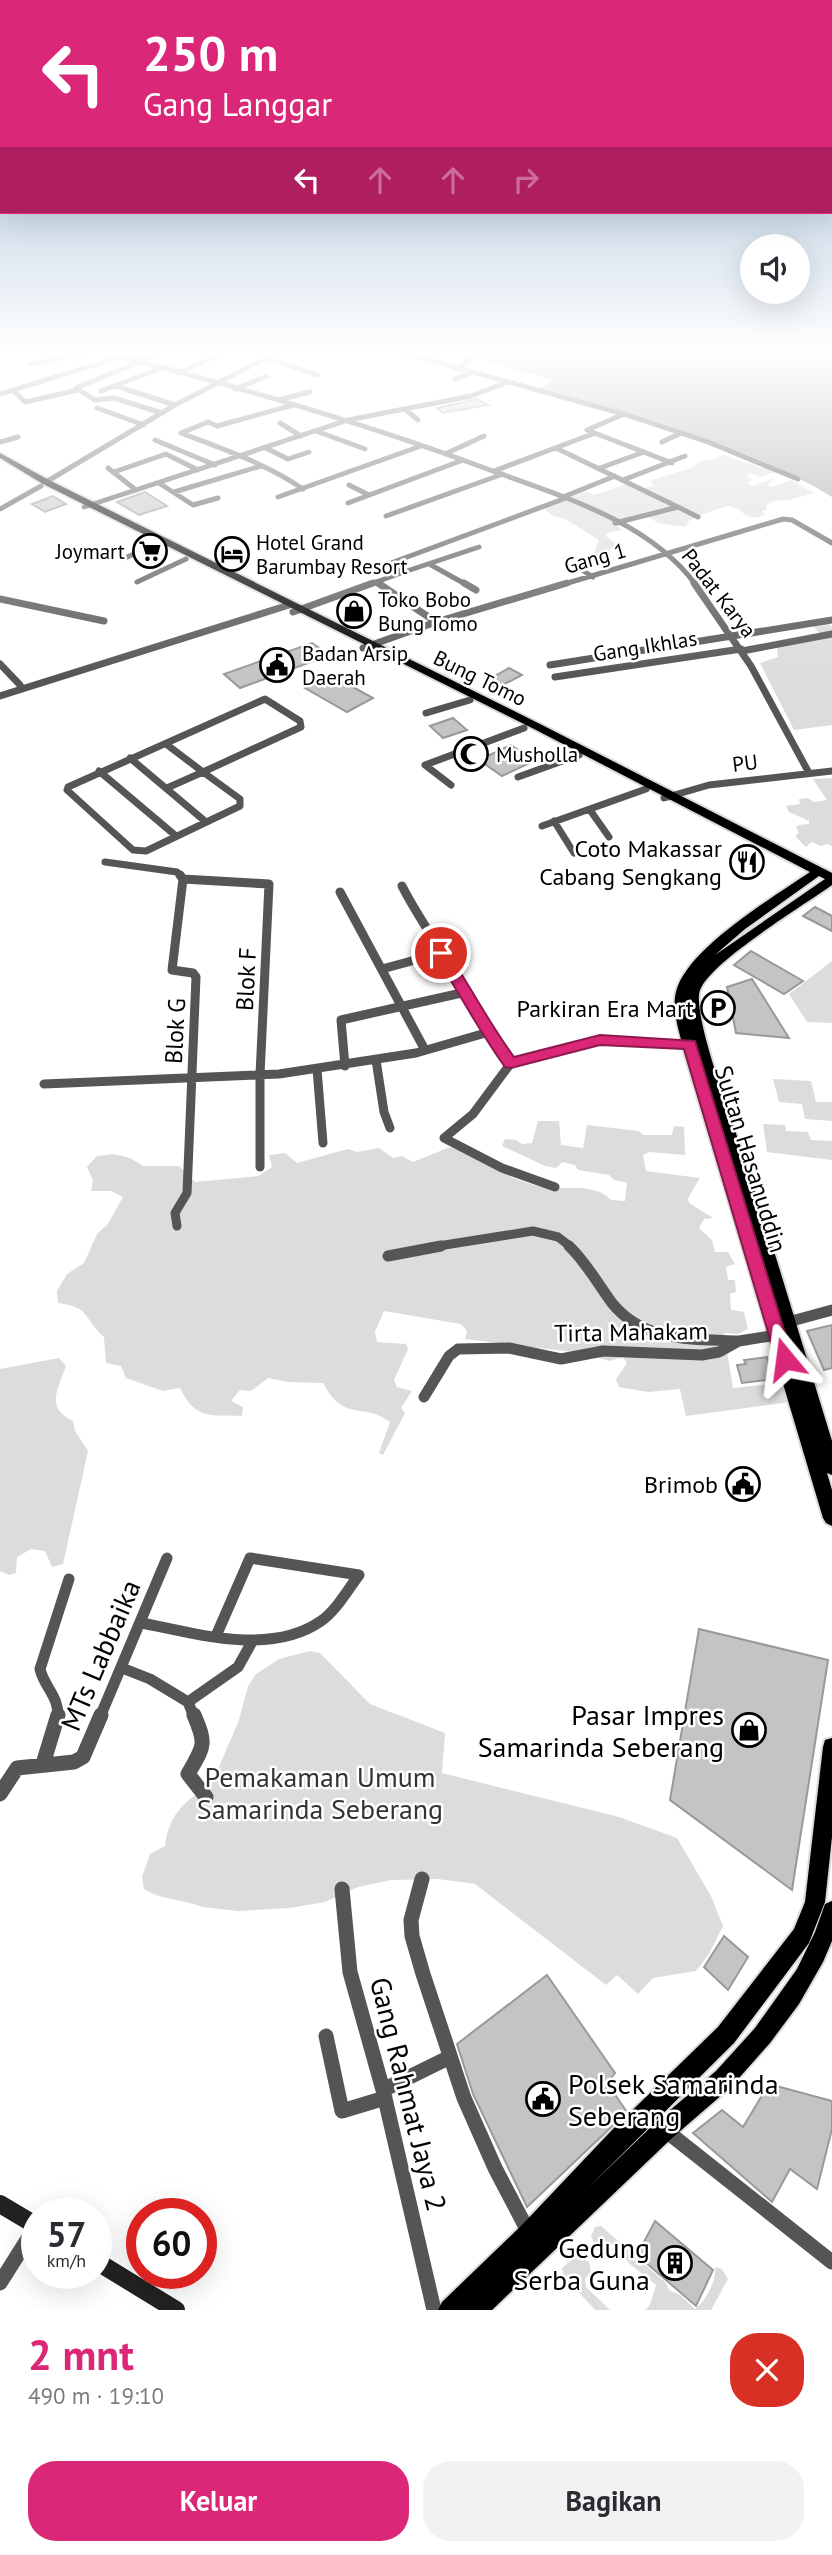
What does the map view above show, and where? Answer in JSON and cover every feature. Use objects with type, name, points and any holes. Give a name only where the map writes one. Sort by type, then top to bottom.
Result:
[{"type":"main road","name":"Bung Tomo","points":[[9,461],[43,484]]},
{"type":"main road","name":"Bung Tomo","points":[[0,462],[184,555]]},
{"type":"main road","name":"Bung Tomo","points":[[112,518],[470,701],[504,714],[524,728],[667,797]]},
{"type":"main road","name":"Bung Tomo","points":[[367,647],[831,880]]},
{"type":"main road","name":"Sultan Hasanuddin","points":[[804,892],[817,873]]},
{"type":"main road","name":"Sultan Hasanuddin","points":[[831,880],[804,892],[743,934],[709,950],[690,971],[682,988],[681,1004],[710,1076],[740,1164],[832,1468]]},
{"type":"main road","name":"Sultan Hasanuddin","points":[[697,1045],[777,1335],[832,1518]]},
{"type":"main road","points":[[450,2310],[534,2243],[730,2073],[804,1976],[824,1940],[832,1748]]},
{"type":"main road","points":[[474,2310],[534,2243],[620,2138],[726,2035],[826,1908]]},
{"type":"main road","points":[[0,2204],[21,2217]]},
{"type":"main road","points":[[112,2271],[176,2310]]},
{"type":"street","points":[[0,509],[83,461]]},
{"type":"street","points":[[136,490],[111,470],[142,461]]},
{"type":"street","points":[[179,461],[198,470]]},
{"type":"street","points":[[205,461],[215,465]]},
{"type":"street","points":[[87,506],[228,461]]},
{"type":"street","points":[[251,461],[268,471],[281,473],[303,489]]},
{"type":"street","points":[[278,497],[381,461]]},
{"type":"street","points":[[348,503],[461,461]]},
{"type":"street","name":"Padat Karya","points":[[465,461],[564,497],[643,538],[681,567],[735,638],[759,675],[809,773]]},
{"type":"street","points":[[494,471],[521,461]]},
{"type":"street","points":[[584,461],[698,517]]},
{"type":"street","points":[[584,471],[617,461]]},
{"type":"street","points":[[666,461],[672,463]]},
{"type":"street","points":[[624,480],[676,461]]},
{"type":"street","points":[[751,461],[797,479]]},
{"type":"street","points":[[174,492],[261,466]]},
{"type":"street","points":[[386,516],[503,474]]},
{"type":"street","points":[[401,573],[390,563],[615,476]]},
{"type":"street","points":[[159,482],[193,505],[218,498]]},
{"type":"street","points":[[349,485],[369,495]]},
{"type":"street","points":[[615,523],[678,506]]},
{"type":"street","name":"Gang 1","points":[[367,647],[436,622],[786,519],[832,543]]},
{"type":"street","points":[[125,558],[158,543]]},
{"type":"street","points":[[0,694],[287,606],[376,582],[479,547]]},
{"type":"street","points":[[137,582],[184,555]]},
{"type":"street","points":[[431,565],[476,590]]},
{"type":"street","points":[[579,568],[593,577]]},
{"type":"street","points":[[376,582],[436,622]]},
{"type":"street","points":[[0,599],[104,621]]},
{"type":"street","points":[[550,665],[735,638],[832,620]]},
{"type":"street","name":"Gang Ikhlas","points":[[555,677],[832,634]]},
{"type":"street","points":[[0,664],[19,685]]},
{"type":"street","points":[[0,694],[19,685],[31,684]]},
{"type":"street","points":[[166,744],[204,772],[240,799],[242,804],[146,851],[133,850],[67,790],[68,787],[265,699],[302,723],[298,729],[204,772],[167,788]]},
{"type":"street","points":[[426,713],[470,701]]},
{"type":"street","points":[[451,785],[425,765],[524,728]]},
{"type":"street","points":[[518,777],[579,755]]},
{"type":"street","points":[[130,758],[206,822]]},
{"type":"street","points":[[99,771],[176,836]]},
{"type":"street","name":"PU","points":[[667,797],[709,785],[832,771]]},
{"type":"street","points":[[542,826],[646,789]]},
{"type":"street","points":[[590,810],[609,837]]},
{"type":"street","points":[[554,821],[574,853]]},
{"type":"street","points":[[105,862],[177,872],[182,879]]},
{"type":"street","name":"Blok F","points":[[182,879],[268,884],[260,1075],[260,1167]]},
{"type":"street","name":"Blok G","points":[[182,879],[172,970],[194,973],[196,977],[192,1078]]},
{"type":"street","points":[[402,887],[420,921],[511,1063]]},
{"type":"street","points":[[340,892],[425,1050]]},
{"type":"street","points":[[382,969],[441,953]]},
{"type":"street","points":[[345,1066],[341,1020],[466,992]]},
{"type":"street","points":[[44,1084],[260,1075],[345,1066],[425,1050],[488,1030]]},
{"type":"street","points":[[555,1187],[512,1172],[444,1138],[473,1114],[511,1063],[600,1040],[697,1045]]},
{"type":"street","points":[[376,1060],[384,1112],[390,1128]]},
{"type":"street","points":[[317,1069],[323,1143]]},
{"type":"street","points":[[177,1226],[175,1213],[187,1193],[192,1078]]},
{"type":"street","points":[[388,1256],[541,1231],[570,1244],[602,1292],[630,1322],[642,1329],[670,1338],[740,1341]]},
{"type":"street","points":[[788,1322],[832,1310]]},
{"type":"street","name":"Tirta Mahakam","points":[[424,1397],[449,1356],[458,1349],[509,1348],[561,1359],[603,1352],[702,1355],[719,1352],[740,1341],[777,1335]]},
{"type":"street","name":"MTs Labbaika","points":[[0,1794],[17,1768],[74,1762],[83,1757],[142,1623],[167,1558]]},
{"type":"street","points":[[142,1623],[216,1636],[253,1640],[271,1638],[316,1625],[329,1615],[359,1575],[250,1558],[216,1636]]},
{"type":"street","points":[[43,1764],[59,1709],[56,1697],[43,1683],[40,1669],[69,1579]]},
{"type":"street","points":[[188,1702],[238,1667],[253,1640]]},
{"type":"street","points":[[122,1668],[150,1679],[188,1702],[204,1738],[204,1746],[188,1774],[206,1797]]},
{"type":"street","points":[[422,1879],[413,1905],[412,1936],[464,2098],[495,2168],[534,2243]]},
{"type":"street","name":"Gang Rahmat Jaya 2","points":[[342,1889],[350,1972],[384,2094],[434,2310]]},
{"type":"street","points":[[326,2036],[342,2111],[384,2094],[450,2057]]},
{"type":"street","points":[[665,2130],[832,2262]]},
{"type":"street","points":[[0,2283],[21,2250]]},
{"type":"green space","points":[[701,461],[741,461],[775,472],[760,477],[751,473],[746,475],[752,480],[747,483],[753,486],[775,478],[767,485],[772,487],[791,480],[814,493],[773,501],[766,506],[767,510],[762,511],[765,515],[753,518],[730,506],[722,508],[691,519],[685,527],[658,523],[646,515],[620,525],[618,527],[622,530],[607,533],[606,536],[618,546],[609,549],[611,552],[572,563],[594,554],[599,540],[565,519],[551,515],[545,509],[584,490],[594,495],[627,484],[645,488],[654,485],[649,481],[691,468]]},
{"type":"green space","points":[[827,622],[832,627],[832,725],[794,730],[760,663],[778,657],[777,647],[819,633],[813,626]]},
{"type":"green space","points":[[832,778],[832,846],[821,846],[812,842],[806,847],[795,836],[799,833],[796,828],[798,825],[809,824],[809,821],[789,812],[786,806],[800,804],[799,799],[807,798],[814,802],[827,800],[813,779]]},
{"type":"green space","points":[[832,961],[832,1023],[807,1022],[789,994]]},
{"type":"green space","points":[[773,1079],[811,1081],[816,1102],[832,1102],[832,1121],[805,1119],[802,1104],[779,1102]]},
{"type":"green space","points":[[538,1121],[559,1121],[561,1145],[583,1148],[587,1125],[639,1131],[643,1135],[672,1135],[674,1126],[684,1127],[685,1155],[649,1152],[643,1155],[646,1171],[700,1178],[688,1198],[689,1203],[713,1218],[704,1219],[699,1228],[712,1240],[715,1252],[728,1252],[735,1264],[726,1267],[728,1280],[735,1280],[736,1292],[730,1294],[731,1310],[744,1312],[748,1329],[738,1334],[724,1333],[733,1388],[782,1383],[790,1402],[686,1416],[680,1389],[648,1392],[619,1387],[616,1379],[627,1363],[623,1357],[609,1361],[582,1353],[465,1339],[467,1331],[461,1324],[384,1311],[375,1332],[377,1342],[406,1344],[408,1349],[394,1380],[397,1387],[412,1391],[401,1408],[405,1413],[383,1455],[379,1453],[390,1422],[371,1413],[347,1408],[331,1396],[323,1383],[287,1382],[268,1378],[251,1391],[240,1390],[231,1401],[243,1407],[242,1416],[205,1414],[192,1406],[180,1388],[163,1391],[126,1378],[121,1366],[106,1363],[104,1337],[86,1314],[69,1305],[58,1303],[57,1291],[67,1274],[84,1263],[97,1234],[108,1224],[123,1197],[111,1191],[91,1191],[93,1180],[87,1167],[97,1156],[114,1154],[130,1158],[143,1166],[179,1166],[195,1182],[258,1176],[272,1167],[269,1155],[285,1153],[297,1163],[348,1149],[357,1152],[379,1148],[393,1158],[402,1156],[413,1162],[450,1147],[532,1184],[552,1188],[588,1189],[604,1194],[611,1200],[625,1201],[627,1183],[614,1180],[609,1175],[578,1170],[575,1165],[562,1162],[556,1168],[545,1166],[502,1146],[505,1139],[516,1140],[522,1144],[532,1143]]},
{"type":"green space","points":[[763,1124],[785,1125],[786,1131],[808,1132],[811,1140],[832,1141],[832,1160],[767,1152]]},
{"type":"green space","points":[[59,1358],[66,1366],[57,1390],[56,1404],[64,1416],[73,1421],[75,1431],[88,1451],[63,1564],[52,1567],[45,1551],[31,1549],[17,1557],[16,1573],[9,1575],[0,1571],[0,1369]]},
{"type":"green space","name":"Pemakaman Umum Samarinda Seberang","points":[[310,1651],[320,1653],[370,1704],[445,1733],[442,1773],[619,1817],[677,1838],[711,1896],[723,1926],[709,1954],[696,1971],[653,1978],[638,1994],[617,1975],[606,1985],[475,1884],[438,1879],[391,1880],[358,1887],[325,1902],[290,1908],[238,1911],[202,1907],[159,1896],[144,1889],[142,1877],[150,1854],[165,1846],[174,1818],[185,1803],[210,1788],[239,1720],[248,1686],[256,1674],[279,1659]]},
{"type":"green space","points":[[601,2226],[666,2283],[669,2290],[680,2295],[695,2309],[709,2290],[715,2267],[722,2269],[728,2279],[711,2310],[645,2310],[650,2305],[656,2285],[609,2242],[601,2255],[599,2254],[591,2236],[595,2227]]},
{"type":"green space","points":[[576,2256],[589,2262],[591,2271],[585,2279],[586,2287],[610,2310],[595,2310],[564,2276],[562,2268]]},
{"type":"shaded area","points":[[760,461],[832,461],[832,497],[799,478]]},
{"type":"building","points":[[145,492],[167,506],[139,515],[117,502]]},
{"type":"building","points":[[53,496],[66,504],[45,512],[32,504]]},
{"type":"building","name":"Badan Arsip Daerah","points":[[312,643],[330,655],[240,688],[224,674]]},
{"type":"building","points":[[509,668],[522,675],[497,688],[485,682]]},
{"type":"building","points":[[331,675],[373,698],[347,712],[305,688]]},
{"type":"building","points":[[453,718],[467,730],[443,738],[430,726]]},
{"type":"building","points":[[511,745],[534,761],[502,776],[479,760]]},
{"type":"building","points":[[815,907],[832,916],[832,931],[803,916]]},
{"type":"building","points":[[751,951],[803,981],[784,994],[734,965]]},
{"type":"building","points":[[752,979],[789,1038],[736,1033],[727,987]]},
{"type":"building","points":[[832,1325],[832,1368],[824,1370],[807,1331]]},
{"type":"building","points":[[767,1357],[774,1379],[742,1383],[737,1365],[746,1364],[744,1360]]},
{"type":"building","name":"Pasar Impres Samarinda Seberang","points":[[699,1629],[828,1660],[792,1890],[670,1800]]},
{"type":"building","points":[[724,1936],[748,1957],[728,1990],[704,1967]]},
{"type":"building","name":"Polsek Samarinda Seberang","points":[[547,1975],[615,2073],[607,2083],[627,2112],[527,2207],[473,2094],[457,2044]]},
{"type":"building","points":[[769,2084],[832,2101],[832,2129],[817,2189],[790,2169],[772,2202],[693,2133],[722,2110],[743,2127]]},
{"type":"building","name":"Gedung Serba Guna","points":[[655,2221],[713,2270],[696,2306],[637,2255]]},
{"type":"place","name":"Joymart","points":[[150,551]]},
{"type":"place","name":"Hotel Grand Barumbay Resort","points":[[232,554]]},
{"type":"place","name":"Toko Bobo Bung Tomo","points":[[354,611]]},
{"type":"place","name":"Badan Arsip Daerah","points":[[277,665]]},
{"type":"place","name":"Musholla","points":[[471,754]]},
{"type":"place","name":"Coto Makassar Cabang Sengkang","points":[[747,862]]},
{"type":"place","name":"Parkiran Era Mart","points":[[718,1008]]},
{"type":"place","name":"Brimob","points":[[743,1484]]},
{"type":"place","name":"Pasar Impres Samarinda Seberang","points":[[749,1730]]},
{"type":"place","name":"Polsek Samarinda Seberang","points":[[543,2099]]},
{"type":"place","name":"Gedung Serba Guna","points":[[675,2263]]},
{"type":"route","points":[[441,953],[479,1013],[490,1036],[511,1063],[600,1040],[690,1044],[785,1359]]}]
